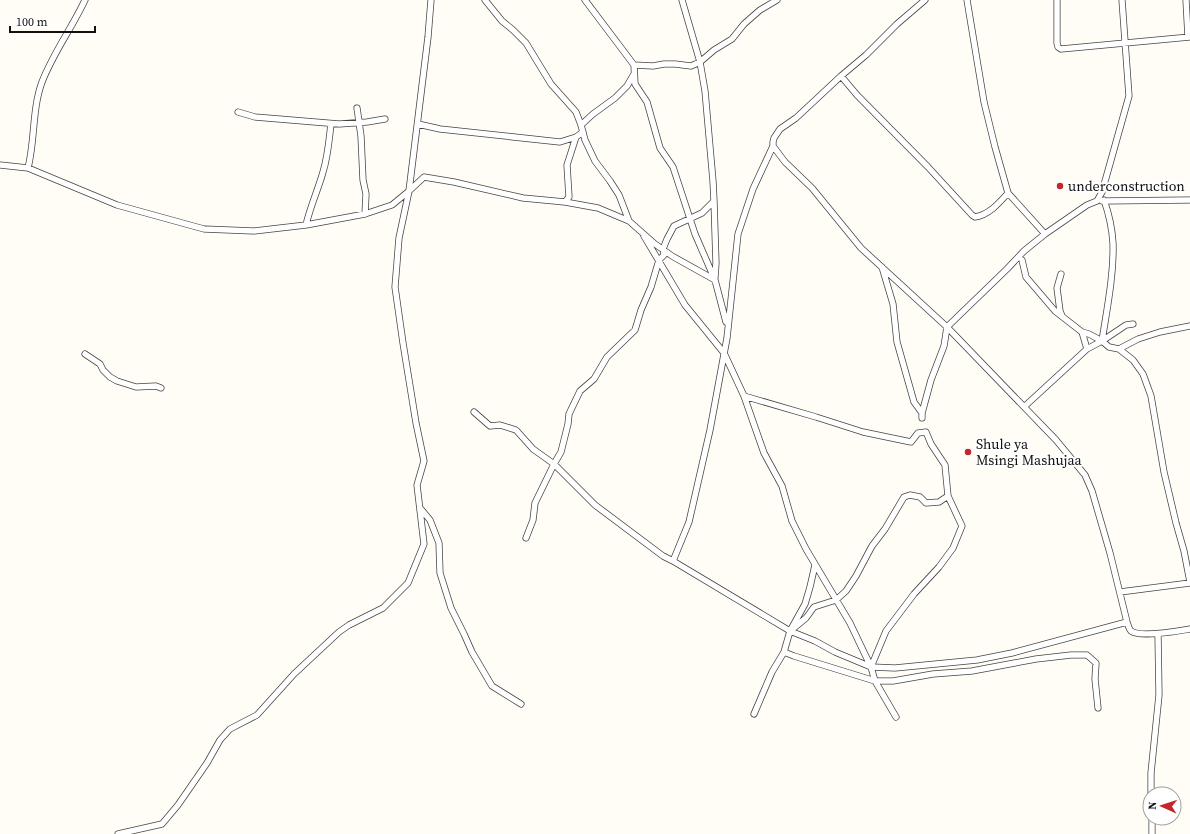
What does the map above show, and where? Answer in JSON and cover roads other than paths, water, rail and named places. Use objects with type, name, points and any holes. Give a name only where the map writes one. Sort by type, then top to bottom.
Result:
[{"type":"street","points":[[28,168],[32,154],[37,102],[42,84],[63,40],[85,0]]},
{"type":"street","points":[[118,834],[162,824],[178,805],[207,763],[220,740],[230,729],[257,714],[294,674],[338,632],[383,608],[408,583],[424,544],[417,485],[424,461],[395,287],[399,238],[409,191],[418,124],[431,0]]},
{"type":"street","points":[[486,0],[502,21],[526,43],[551,84],[576,112],[585,140],[595,161],[619,195],[629,221]]},
{"type":"street","points":[[682,0],[700,62],[705,90],[713,181],[716,263],[715,280]]},
{"type":"street","points":[[634,64],[653,66],[675,64],[691,66],[700,62],[714,50],[732,39],[744,24],[760,10],[777,0]]},
{"type":"street","points":[[673,562],[689,522],[711,423],[727,338],[727,326],[738,234],[753,189],[773,146],[774,138],[780,129],[796,118],[925,0]]},
{"type":"street","points":[[967,0],[984,102],[1008,193],[1045,234]]},
{"type":"street","points":[[1057,0],[1057,44],[1061,49],[1189,37],[1186,0]]},
{"type":"street","points":[[1097,201],[1102,192],[1129,96],[1122,0]]},
{"type":"street","points":[[588,1],[634,64],[635,84],[647,102],[660,148],[673,167],[695,234],[715,280],[727,326]]},
{"type":"street","points":[[581,125],[615,98],[627,86],[634,74]]},
{"type":"street","points":[[842,76],[857,94],[972,216],[978,217],[985,214],[998,204],[1008,193]]},
{"type":"street","points":[[357,108],[361,136],[362,175],[366,194],[365,214]]},
{"type":"street","points":[[238,112],[255,117],[331,124],[359,123],[385,119]]},
{"type":"street","points":[[306,225],[323,174],[328,151],[331,124]]},
{"type":"street","points":[[418,124],[447,130],[560,142],[576,138],[583,132]]},
{"type":"street","points":[[565,202],[569,197],[567,165],[576,138]]},
{"type":"street","points":[[773,146],[785,162],[812,188],[861,248],[947,327],[1025,406],[1085,475],[1092,491],[1110,553],[1127,622],[1131,630],[1137,633],[1158,634],[1190,629]]},
{"type":"street","points":[[0,165],[28,168],[117,205],[204,229],[254,231],[306,225],[365,214],[392,205],[424,177],[454,182],[523,198],[565,202],[598,208],[629,221],[655,244],[672,256],[715,280]]},
{"type":"street","points":[[1102,341],[1111,271],[1113,242],[1109,215],[1104,200]]},
{"type":"street","points":[[882,267],[892,304],[899,350],[914,402],[922,416],[931,380],[944,346],[947,327],[1024,251],[1045,234],[1087,205],[1097,201],[1190,200]]},
{"type":"street","points":[[526,538],[533,520],[535,503],[561,452],[569,414],[580,391],[594,379],[607,357],[635,330],[659,260],[664,255],[663,249],[674,226],[702,213],[714,201]]},
{"type":"street","points":[[642,232],[685,305],[724,353],[744,396],[764,453],[782,486],[792,521],[806,549],[850,623],[875,681],[896,717]]},
{"type":"street","points":[[1022,260],[1026,277],[1055,311],[1082,332],[1102,341],[1109,347],[1119,349],[1133,360],[1143,374],[1151,396],[1164,472],[1184,551],[1190,583],[1120,592]]},
{"type":"street","points":[[1061,274],[1057,288],[1062,316]]},
{"type":"street","points":[[1025,406],[1088,349],[1126,325],[1133,324]]},
{"type":"street","points":[[1119,349],[1138,339],[1160,332],[1190,326]]},
{"type":"street","points":[[1082,332],[1088,349]]},
{"type":"street","points":[[85,354],[100,364],[103,370],[110,377],[118,381],[136,387],[156,386],[161,388]]},
{"type":"street","points":[[744,396],[863,432],[911,442],[918,433],[926,432],[931,444],[945,465],[948,496],[962,526],[953,548],[939,567],[914,594],[886,631],[870,667]]},
{"type":"street","points":[[474,412],[490,426],[500,425],[516,430],[533,449],[554,464],[595,505],[662,556],[790,631],[870,667],[895,668],[977,660],[1012,653],[1127,622]]},
{"type":"street","points":[[790,631],[806,618],[814,607],[836,600],[846,591],[872,546],[885,529],[904,496],[920,496],[926,503],[939,502],[948,496]]},
{"type":"street","points":[[419,508],[430,520],[439,543],[440,573],[451,608],[472,652],[492,686],[521,704]]},
{"type":"street","points":[[754,714],[772,672],[784,652],[790,631],[804,604],[810,587],[815,564]]},
{"type":"street","points":[[1151,786],[1159,695],[1158,634]]},
{"type":"street","points":[[784,652],[875,681],[892,681],[933,674],[972,671],[1036,659],[1071,655],[1087,655],[1096,663],[1098,708]]},
{"type":"place","name":"underconstruction","points":[[1060,186]]},
{"type":"place","name":"Shule ya Msingi Mashujaa","points":[[968,452]]}]
